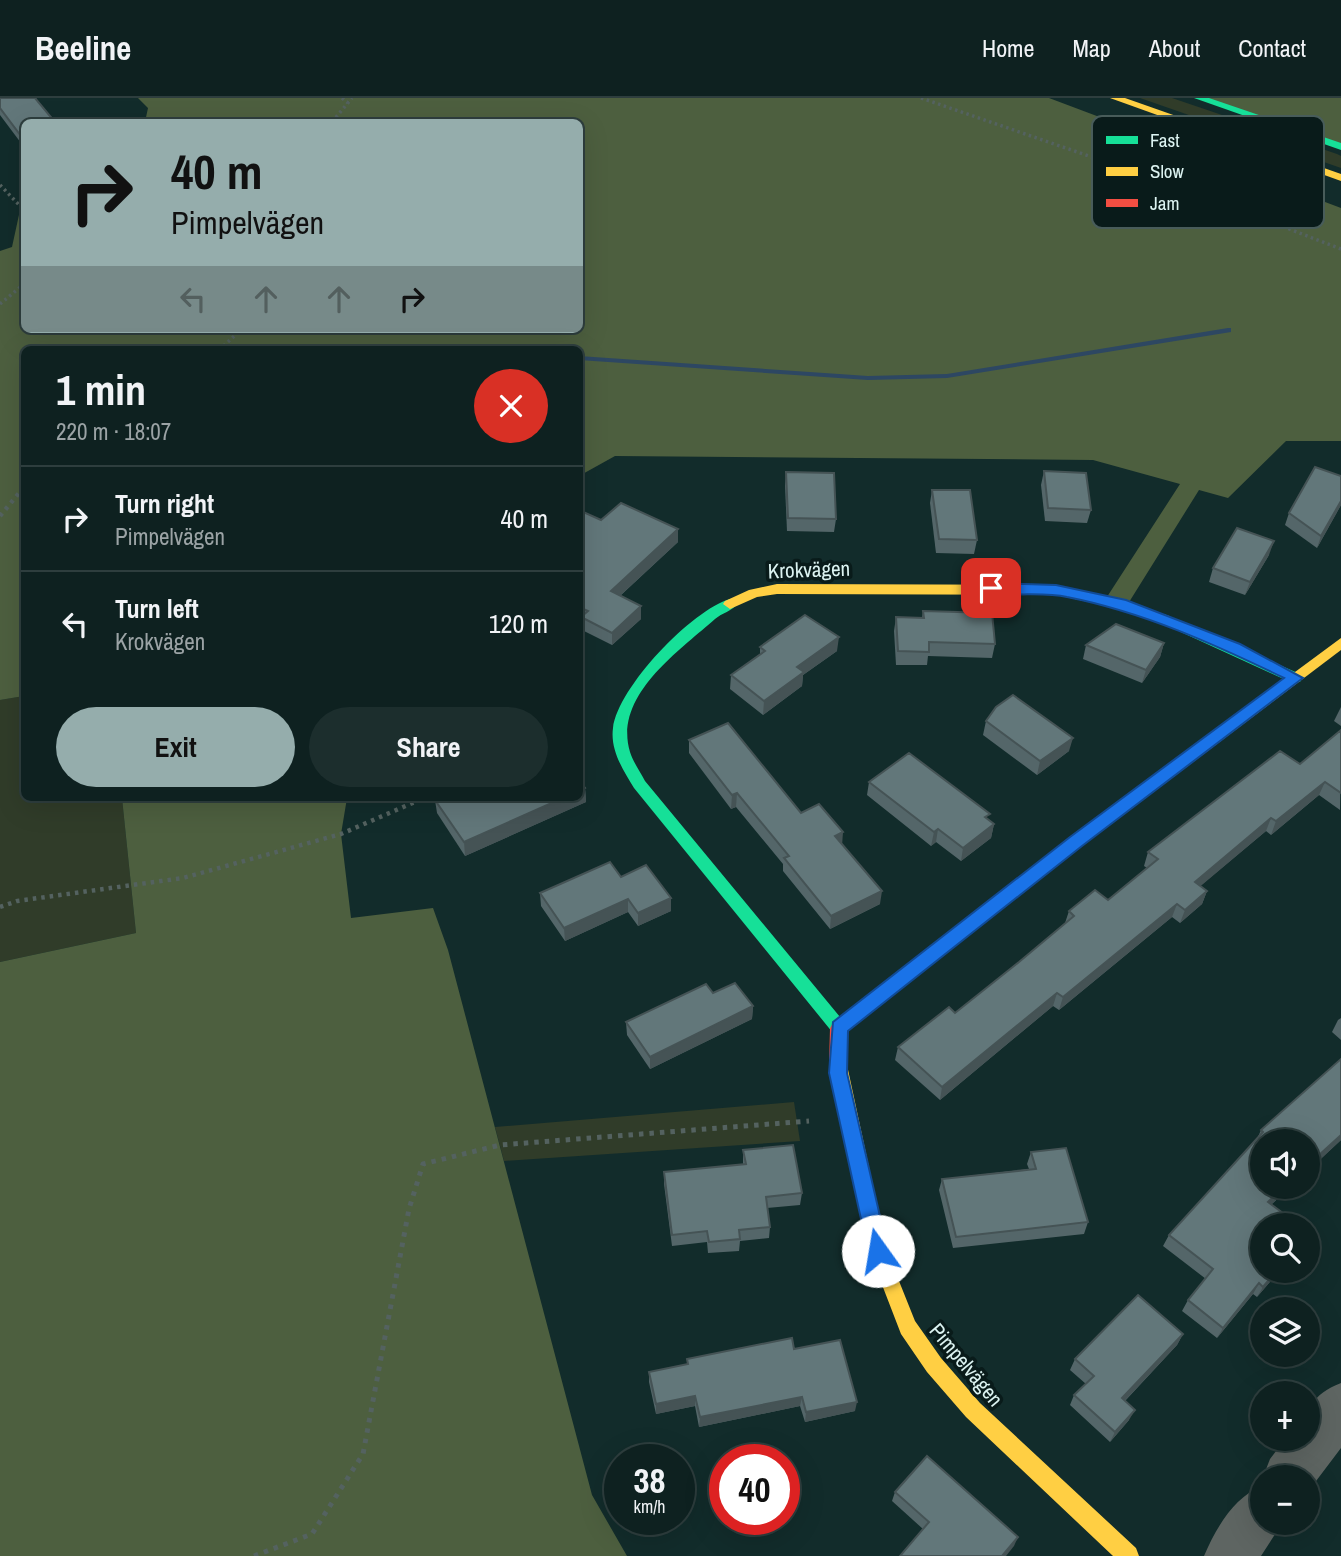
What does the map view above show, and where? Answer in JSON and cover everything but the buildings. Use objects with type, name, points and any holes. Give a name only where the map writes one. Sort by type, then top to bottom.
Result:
[{"type":"street","points":[[1115,98],[1166,116]]},
{"type":"street","points":[[1199,98],[1251,116]]},
{"type":"street","points":[[1324,141],[1341,147]]},
{"type":"street","points":[[1324,172],[1341,178]]},
{"type":"street","name":"Krokvägen","points":[[839,1028],[639,784],[622,749],[620,725],[631,694],[647,674],[717,610],[754,593],[777,589],[1056,590],[1099,597],[1149,613],[1235,648],[1295,678]]},
{"type":"street","points":[[839,1028],[1076,841],[1341,643]]},
{"type":"street","name":"Pimpelvägen","points":[[839,1028],[838,1073],[878,1251],[889,1285],[908,1327],[934,1365],[972,1410],[1128,1556]]},
{"type":"street","points":[[1297,1465],[1341,1407]]},
{"type":"street","points":[[1230,1556],[1250,1528]]},
{"type":"path","points":[[342,98],[348,103]]},
{"type":"path","points":[[335,119],[352,98]]},
{"type":"path","points":[[921,98],[1092,157]]},
{"type":"path","points":[[0,185],[21,207]]},
{"type":"path","points":[[1286,228],[1341,249]]},
{"type":"path","points":[[0,304],[21,286]]},
{"type":"path","points":[[223,346],[238,333]]},
{"type":"path","points":[[0,516],[21,491]]},
{"type":"path","points":[[0,907],[16,901],[197,874],[341,834],[417,801]]},
{"type":"path","points":[[254,1556],[313,1534],[363,1454],[409,1209],[423,1164],[500,1145],[848,1118]]},
{"type":"green space","points":[[138,98],[1049,98],[1097,116],[1092,116],[1092,228],[1324,228],[1324,202],[1341,208],[1341,441],[1286,441],[1228,498],[1199,490],[1126,607],[1105,600],[1180,484],[1093,460],[615,456],[583,474],[583,346],[21,346],[21,696],[0,700],[0,251],[12,247],[21,206],[21,333],[583,333],[583,119],[146,119],[148,108]]},
{"type":"green space","points":[[1140,98],[1172,98],[1225,116],[1192,116]]},
{"type":"green space","points":[[1196,98],[1341,98],[1341,148],[1324,142],[1324,116],[1248,116]]},
{"type":"green space","points":[[1324,150],[1341,156],[1341,168],[1324,162]]},
{"type":"green space","points":[[21,696],[21,801],[122,801],[136,933],[0,962],[0,700]]},
{"type":"green space","points":[[122,801],[346,801],[341,834],[351,918],[433,908],[448,950],[592,1495],[604,1516],[604,1535],[615,1535],[627,1556],[0,1556],[0,962],[136,933]]},
{"type":"green space","points":[[794,1102],[800,1141],[504,1161],[495,1127]]},
{"type":"waterway","points":[[583,358],[868,378],[947,376],[1228,330]]},
{"type":"traffic: fast","points":[[1199,98],[1251,116]]},
{"type":"traffic: fast","points":[[1324,141],[1341,147]]},
{"type":"traffic: fast","points":[[730,604],[717,610],[667,654],[635,690],[625,709],[620,729],[622,750],[639,784],[839,1028]]},
{"type":"traffic: fast","points":[[1164,619],[1295,678]]},
{"type":"traffic: slow","points":[[1115,98],[1166,116]]},
{"type":"traffic: slow","points":[[1324,172],[1341,178]]},
{"type":"traffic: slow","points":[[730,604],[754,593],[777,589],[1056,590],[1119,604],[1164,619]]},
{"type":"traffic: slow","points":[[1047,864],[1341,643]]},
{"type":"traffic: slow","points":[[838,1065],[878,1251],[908,1327],[934,1365],[973,1410],[1128,1556]]},
{"type":"traffic: jam","points":[[838,1065],[839,1028],[1047,864]]},
{"type":"route","points":[[878,1251],[838,1073],[839,1028],[1076,841],[1295,678],[1235,648],[1121,603],[1056,590],[991,588]]}]
